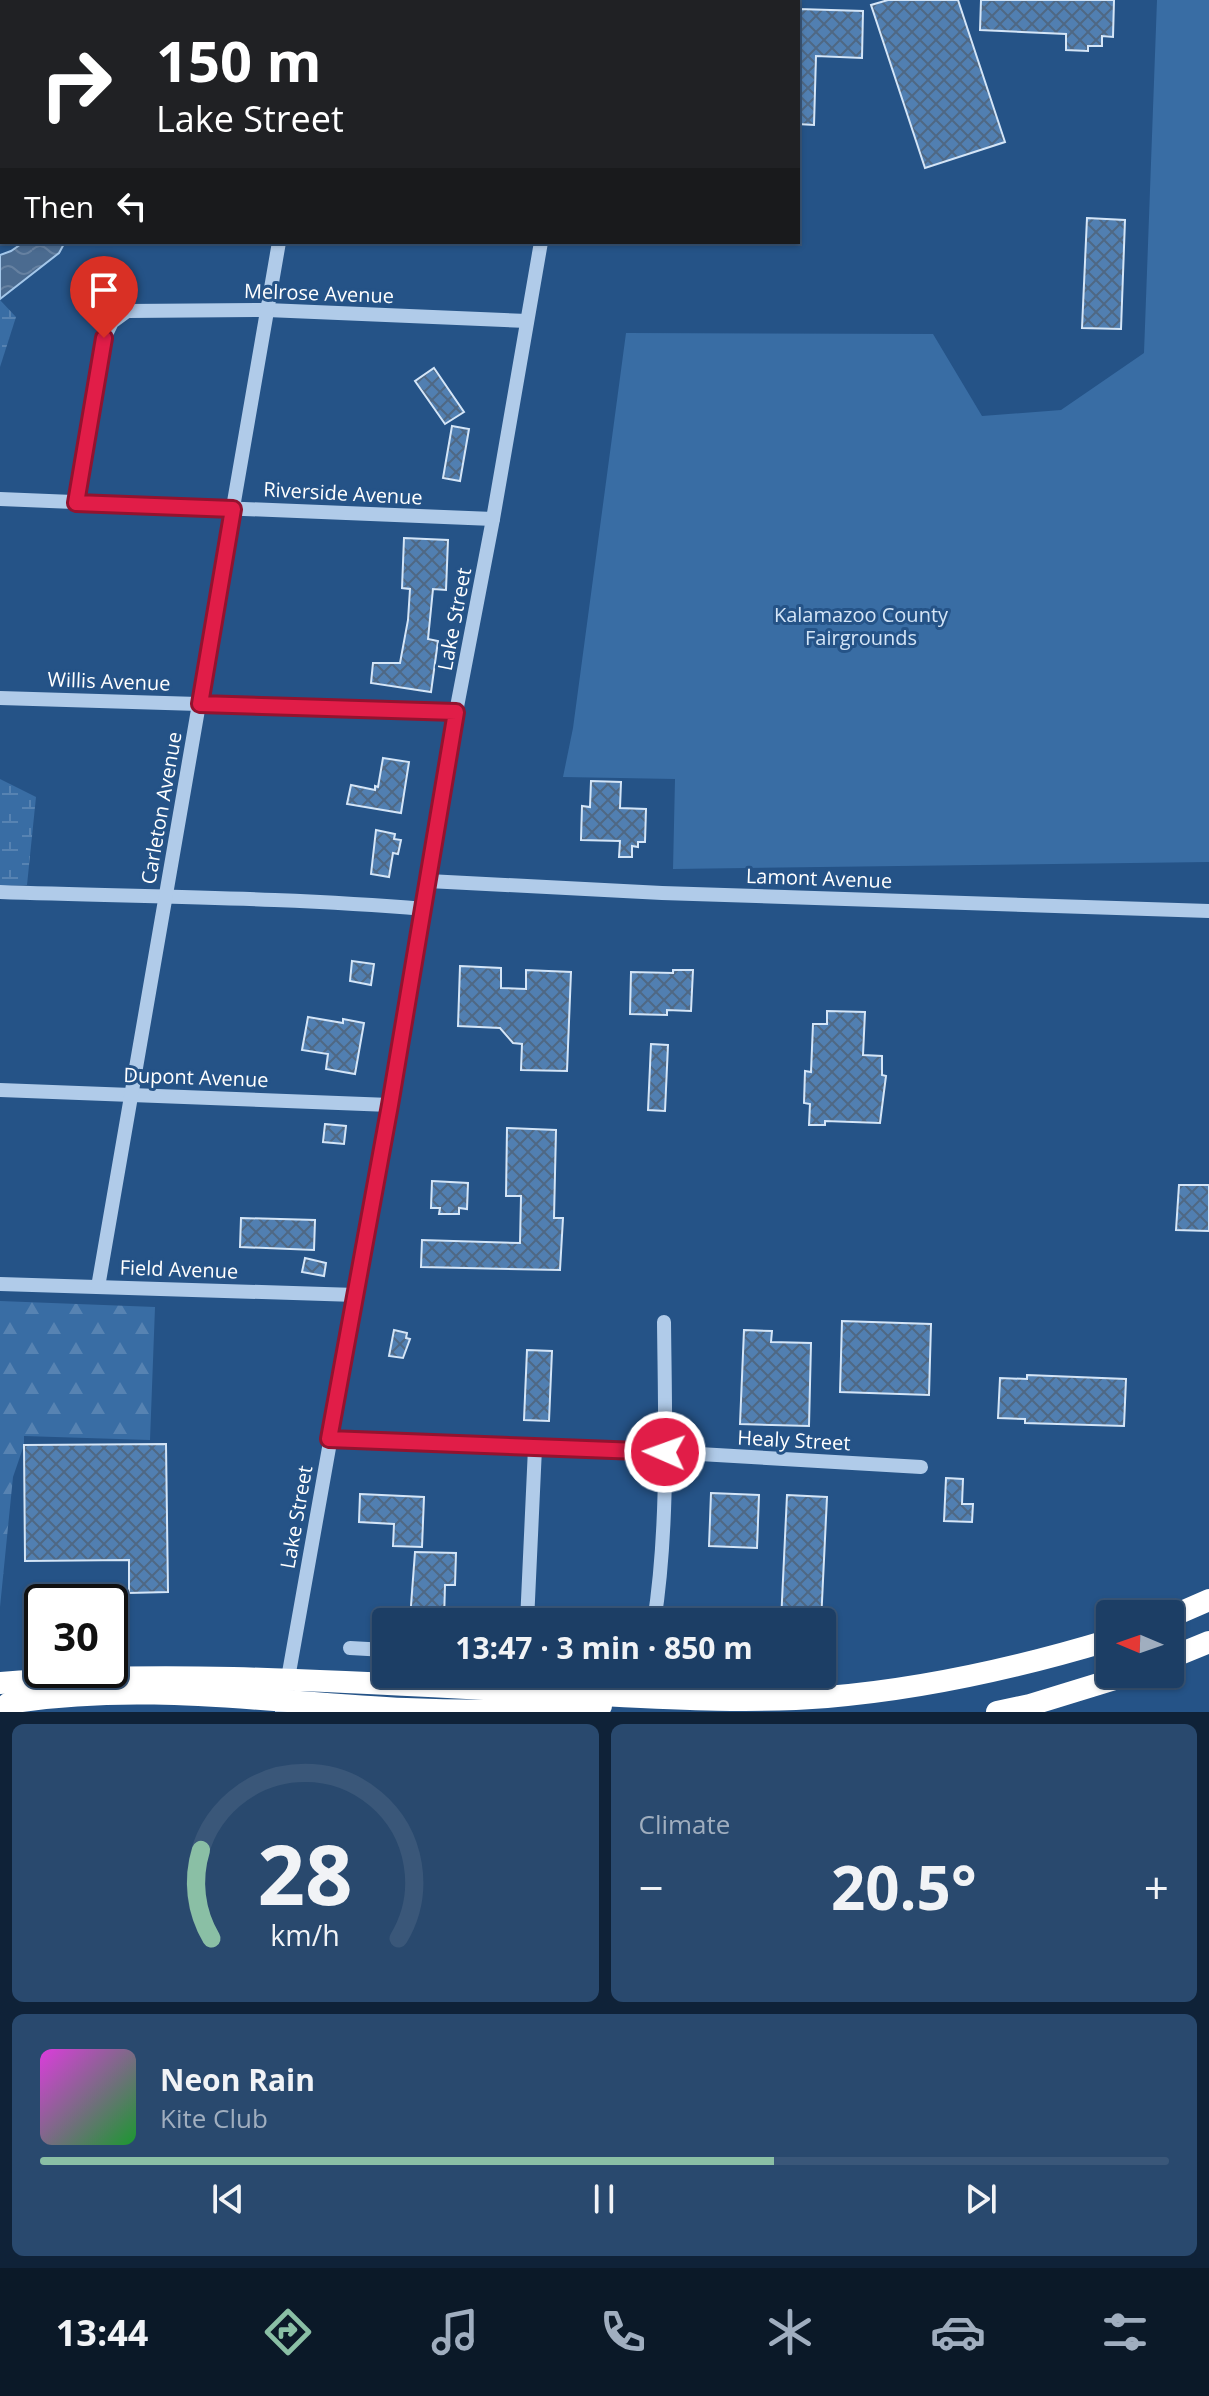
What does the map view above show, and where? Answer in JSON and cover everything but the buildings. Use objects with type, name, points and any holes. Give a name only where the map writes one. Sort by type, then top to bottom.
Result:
[{"type":"highway","points":[[1184,1611],[1209,1600]]},
{"type":"highway","points":[[1184,1652],[1209,1642]]},
{"type":"highway","points":[[0,1683],[125,1677],[405,1709],[549,1710],[615,1705],[636,1696],[784,1699],[877,1692],[999,1671],[1096,1644]]},
{"type":"highway","points":[[997,1712],[1096,1685]]},
{"type":"highway","points":[[0,1711],[9,1703],[100,1693],[285,1697]]},
{"type":"street","name":"Carleton Avenue","points":[[98,1287],[279,244]]},
{"type":"street","name":"Lake Street","points":[[285,1697],[541,244]]},
{"type":"street","name":"Melrose Avenue","points":[[76,503],[104,338],[112,322],[127,311],[267,310],[527,321]]},
{"type":"street","name":"Riverside Avenue","points":[[0,499],[493,519]]},
{"type":"street","name":"Willis Avenue","points":[[0,698],[456,712]]},
{"type":"street","name":"Lamont Avenue","points":[[428,881],[662,893],[1209,911]]},
{"type":"street","points":[[0,892],[277,899],[424,909]]},
{"type":"street","name":"Dupont Avenue","points":[[0,1090],[390,1105]]},
{"type":"street","name":"Field Avenue","points":[[0,1284],[356,1295]]},
{"type":"street","points":[[656,1608],[665,1452],[664,1322]]},
{"type":"street","name":"Healy Street","points":[[329,1439],[665,1452],[921,1467]]},
{"type":"street","points":[[528,1608],[535,1448]]},
{"type":"street","points":[[350,1648],[372,1649]]},
{"type":"green space","name":"Kalamazoo County Fairgrounds","points":[[1157,0],[1209,0],[1209,862],[673,869],[675,779],[563,777],[573,728],[626,333],[933,334],[982,416],[1061,410],[1144,353]]},
{"type":"green space","points":[[0,300],[16,317],[0,367]]},
{"type":"green space","points":[[0,779],[36,797],[27,885],[0,886]]},
{"type":"green space","points":[[0,1301],[155,1307],[150,1440],[24,1436],[13,1477],[0,1607]]},
{"type":"water","points":[[21,244],[64,244],[59,253],[0,299],[0,255]]},
{"type":"route","points":[[104,338],[76,503],[233,509],[200,704],[456,712],[390,1105],[329,1439],[368,1443],[665,1452]]}]
